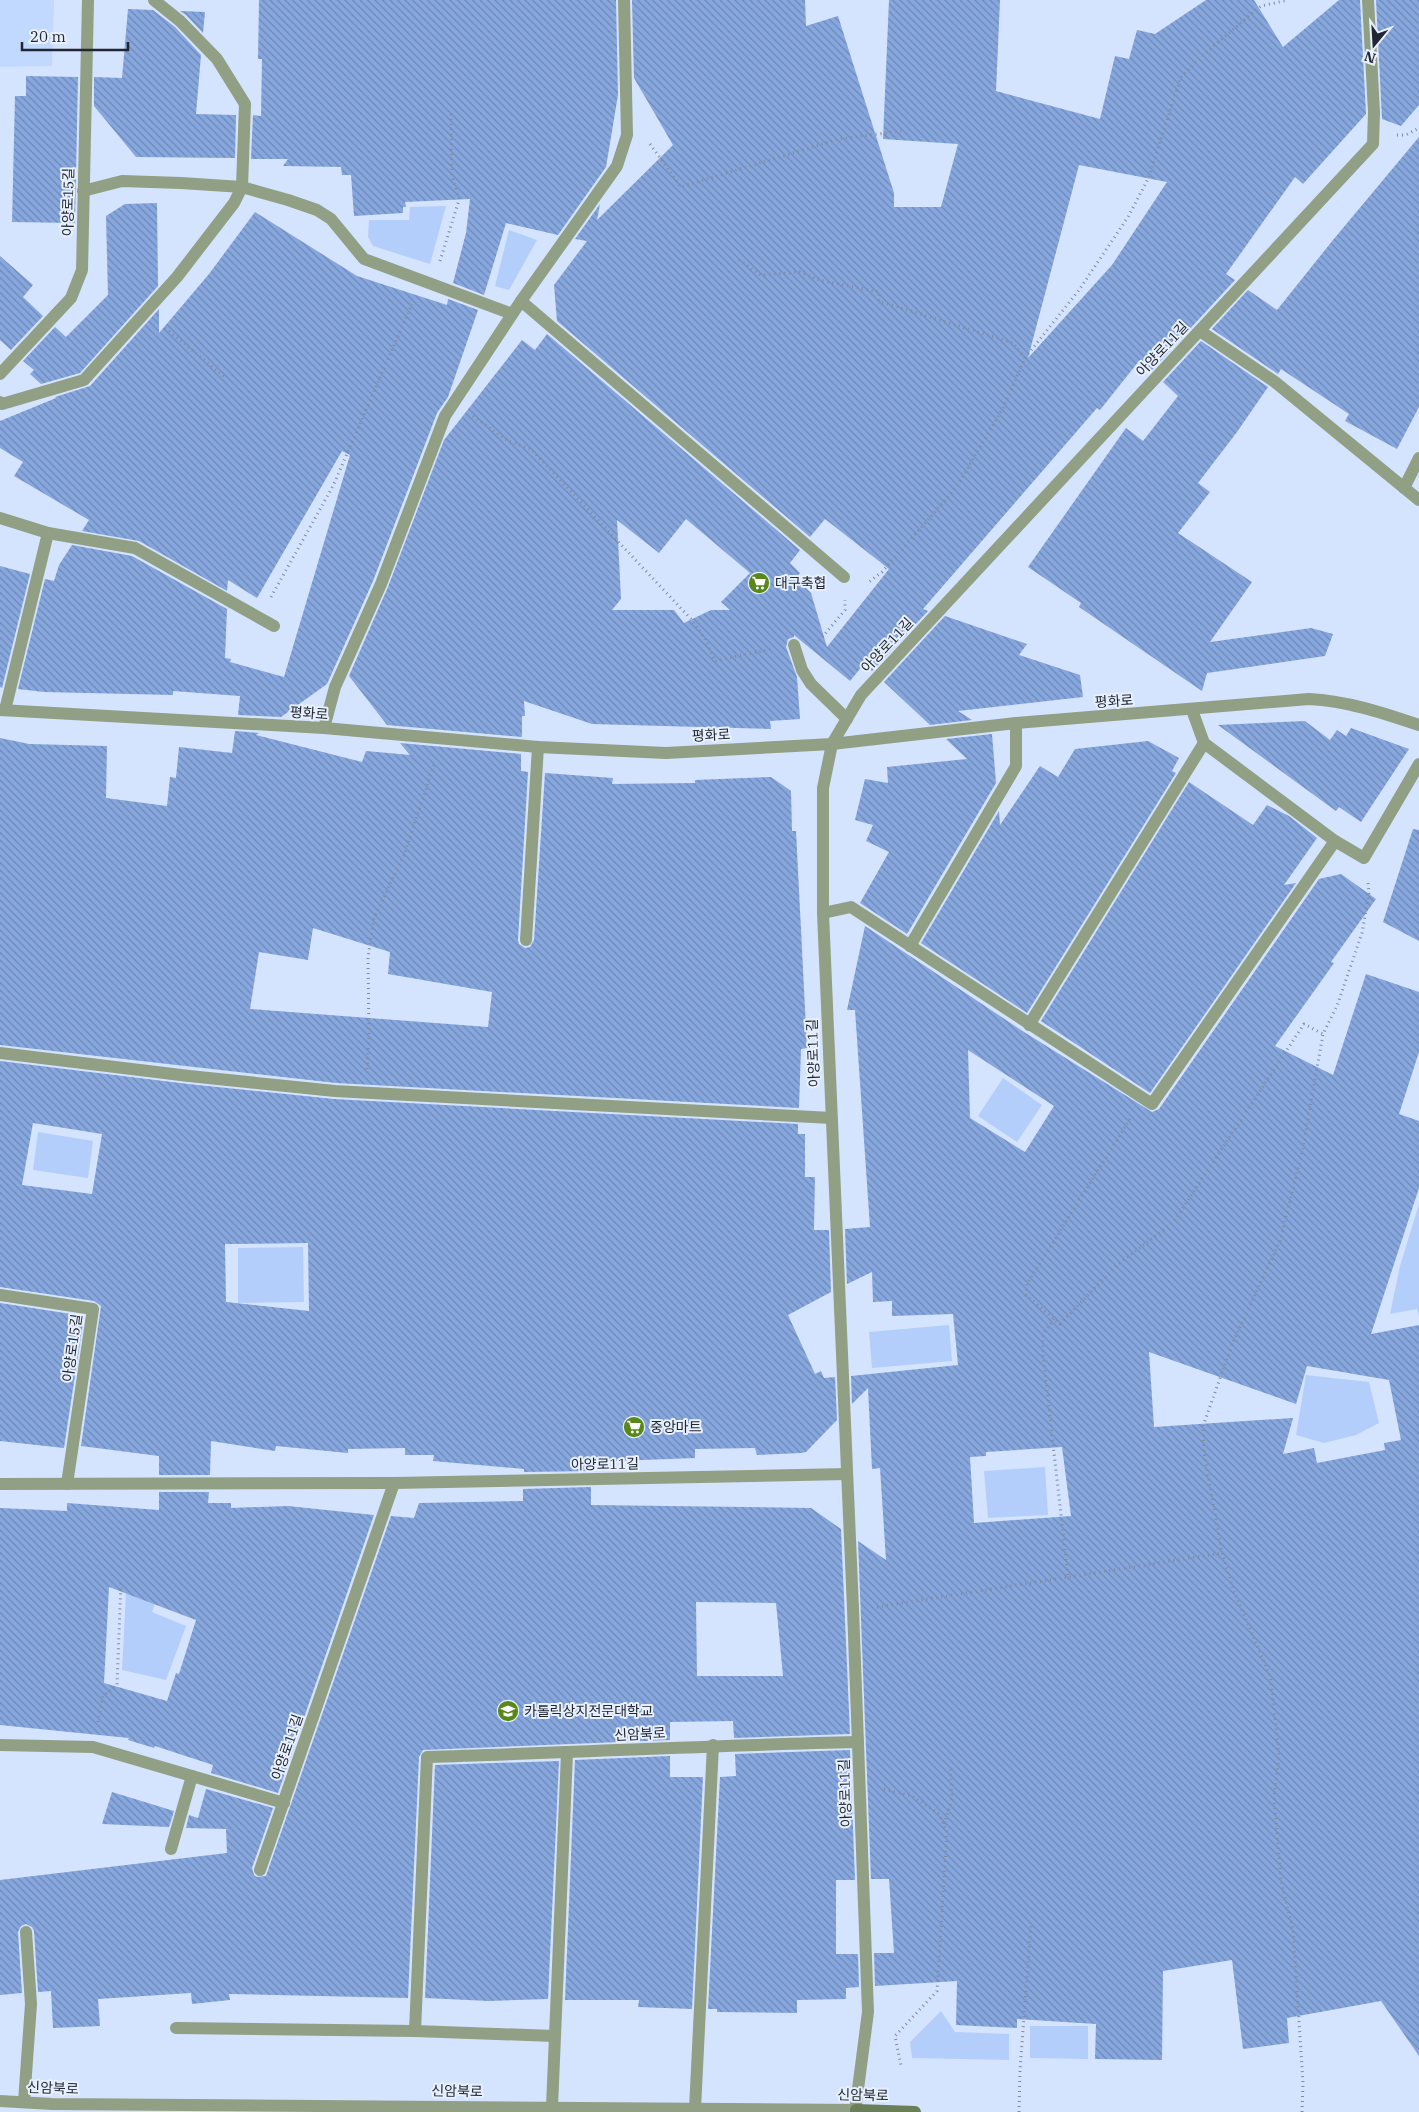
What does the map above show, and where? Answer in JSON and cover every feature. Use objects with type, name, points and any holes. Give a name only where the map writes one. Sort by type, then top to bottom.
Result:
[{"type":"main road","name":"신암북로","points":[[855,2111],[914,2112]]},
{"type":"street","name":"아양로15길","points":[[0,374],[71,298],[82,270],[88,0]]},
{"type":"street","points":[[0,402],[2,404],[84,380],[183,270],[234,203],[242,187],[245,104],[217,59],[180,21],[154,0]]},
{"type":"street","points":[[324,728],[335,687],[381,584],[444,416],[512,314],[617,166],[627,130],[624,0]]},
{"type":"street","name":"아양로11길","points":[[855,2111],[868,2012],[848,1474],[823,913],[823,788],[832,744],[861,695],[1372,144],[1374,112],[1368,0]]},
{"type":"street","points":[[83,191],[122,181],[242,187],[288,200],[317,210],[331,219],[364,259],[512,314]]},
{"type":"street","points":[[521,301],[844,577]]},
{"type":"street","points":[[1200,331],[1275,382],[1419,500]]},
{"type":"street","points":[[1404,488],[1419,458]]},
{"type":"street","points":[[0,518],[48,533],[135,548],[274,626]]},
{"type":"street","points":[[3,710],[48,533]]},
{"type":"street","points":[[794,645],[802,670],[811,684],[847,719]]},
{"type":"street","name":"평화로","points":[[3,710],[324,728],[538,747],[666,752],[832,744],[1016,723],[1309,699],[1331,700],[1375,710],[1419,725]]},
{"type":"street","points":[[1192,710],[1204,743],[1335,841],[1364,858],[1419,764]]},
{"type":"street","points":[[910,946],[1016,766],[1016,723]]},
{"type":"street","points":[[1029,1025],[1204,743]]},
{"type":"street","points":[[526,940],[538,747]]},
{"type":"street","points":[[823,913],[851,908],[1152,1104],[1335,841]]},
{"type":"street","points":[[0,1053],[189,1076],[335,1091],[831,1118]]},
{"type":"street","name":"아양로15길","points":[[0,1295],[93,1309],[67,1484]]},
{"type":"street","name":"아양로11길","points":[[0,1484],[394,1482],[848,1474]]},
{"type":"street","name":"아양로11길","points":[[0,1745],[93,1747],[284,1802],[394,1482]]},
{"type":"street","name":"신암북로","points":[[415,2030],[427,1757],[566,1753],[713,1745],[858,1742]]},
{"type":"street","points":[[695,2108],[713,1745]]},
{"type":"street","points":[[552,2107],[566,1753]]},
{"type":"street","points":[[170,1849],[192,1776]]},
{"type":"street","points":[[260,1870],[284,1802]]},
{"type":"street","points":[[24,2102],[31,2004],[26,1932]]},
{"type":"street","points":[[176,2028],[415,2030],[554,2036]]},
{"type":"street","name":"신암북로","points":[[0,2101],[855,2111]]},
{"type":"path","points":[[866,584],[882,572],[956,488],[1003,408],[1025,358],[1079,290],[1128,217],[1148,178],[1181,77],[1211,48],[1261,6],[1288,0]]},
{"type":"path","points":[[258,617],[333,486],[414,299],[426,283],[459,200],[452,176],[451,110]]},
{"type":"path","points":[[627,130],[645,137],[681,187],[839,139],[901,131]]},
{"type":"path","points":[[739,260],[761,275],[800,272],[819,280],[879,292],[879,301],[1013,342],[1025,358]]},
{"type":"path","points":[[145,312],[225,377]]},
{"type":"path","points":[[454,402],[508,440],[531,449],[691,618],[705,639],[715,661],[820,641],[845,610],[844,577]]},
{"type":"path","points":[[365,1092],[369,1038],[368,957],[374,918],[404,855],[434,771],[440,738]]},
{"type":"path","points":[[1302,2112],[1303,2083],[1293,1929],[1282,1881],[1274,1798],[1279,1756],[1271,1678],[1233,1589],[1222,1553],[1204,1452],[1203,1426],[1233,1342],[1280,1241],[1303,1148],[1323,1034],[1337,1006],[1362,933],[1369,893],[1364,858]]},
{"type":"path","points":[[1152,1104],[1133,1114],[1028,1284],[1026,1294],[1060,1324],[1118,1264],[1173,1223],[1304,1024],[1323,1034]]},
{"type":"path","points":[[1054,1319],[1043,1334],[1043,1355],[1068,1577]]},
{"type":"path","points":[[853,1609],[1222,1553]]},
{"type":"path","points":[[93,1747],[103,1696],[117,1686],[121,1581]]},
{"type":"path","points":[[944,1825],[952,1799],[950,1766]]},
{"type":"path","points":[[860,1785],[912,1796],[939,1814],[947,1832],[937,1991],[895,2036],[901,2066]]},
{"type":"path","points":[[1019,2112],[1020,2070],[1032,1924]]},
{"type":"shaded area","points":[[0,0],[54,0],[52,66],[0,67]]},
{"type":"shaded area","points":[[446,206],[430,264],[373,246],[368,237],[369,220],[409,220],[410,207]]},
{"type":"shaded area","points":[[509,230],[537,240],[509,290],[495,286]]},
{"type":"shaded area","points":[[1003,1078],[1042,1105],[1017,1142],[978,1116]]},
{"type":"shaded area","points":[[38,1132],[93,1141],[88,1178],[33,1170]]},
{"type":"shaded area","points":[[1419,1204],[1419,1316],[1417,1309],[1390,1314],[1400,1266]]},
{"type":"shaded area","points":[[303,1247],[304,1302],[238,1303],[238,1248]]},
{"type":"shaded area","points":[[949,1325],[952,1361],[872,1368],[869,1332]]},
{"type":"shaded area","points":[[1306,1375],[1369,1382],[1379,1423],[1356,1435],[1324,1443],[1296,1435]]},
{"type":"shaded area","points":[[1045,1467],[1048,1515],[988,1518],[984,1471]]},
{"type":"shaded area","points":[[127,1574],[163,1582],[152,1612],[186,1626],[166,1680],[122,1670]]},
{"type":"shaded area","points":[[941,2011],[955,2032],[1009,2034],[1009,2060],[912,2058],[910,2042]]},
{"type":"shaded area","points":[[1030,2026],[1088,2026],[1088,2059],[1030,2058]]},
{"type":"building","points":[[259,0],[616,0],[618,95],[606,167],[558,235],[506,223],[484,295],[453,283],[466,233],[470,199],[405,202],[406,207],[403,207],[403,213],[354,216],[351,175],[342,175],[341,167],[283,166],[288,159],[251,159],[253,115],[261,116],[262,59],[258,59]]},
{"type":"building","points":[[632,0],[805,0],[806,26],[838,16],[894,193],[894,207],[941,207],[958,144],[883,139],[889,0],[1000,0],[996,91],[1100,119],[1115,56],[1129,59],[1137,30],[1155,34],[1206,0],[1254,0],[1283,47],[1339,0],[1360,0],[1366,114],[1303,184],[1295,177],[1226,274],[1235,280],[1151,371],[1139,361],[1100,410],[1097,408],[923,609],[928,611],[872,671],[864,664],[850,681],[794,635],[794,637],[788,639],[786,647],[797,677],[800,719],[770,721],[771,729],[592,724],[524,701],[525,716],[522,716],[522,737],[387,725],[349,676],[388,587],[444,440],[522,340],[535,350],[547,334],[800,550],[790,563],[800,573],[796,578],[811,593],[827,647],[889,569],[825,519],[810,537],[557,321],[554,285],[587,241],[575,239],[600,204],[597,220],[673,145],[634,78]],"holes":[[[1079,165],[1167,182],[1112,265],[1028,358]],[[686,519],[750,573],[721,602],[730,610],[711,610],[684,623],[674,610],[612,610],[621,599],[617,520],[659,553]]]},
{"type":"building","points":[[1376,0],[1419,0],[1419,105],[1401,126],[1382,119]]},
{"type":"building","points":[[128,9],[153,10],[175,27],[201,55],[196,114],[236,115],[235,158],[136,157],[94,106],[94,77],[122,78]]},
{"type":"building","points":[[180,11],[205,12],[203,33],[186,15]]},
{"type":"building","points":[[26,76],[78,77],[75,223],[12,222],[15,96],[26,96]]},
{"type":"building","points":[[1419,137],[1419,407],[1397,449],[1345,421],[1349,414],[1281,369],[1278,374],[1212,329],[1248,290],[1277,310]]},
{"type":"building","points":[[157,203],[158,286],[80,373],[41,384],[30,374],[34,370],[23,361],[55,327],[66,337],[108,295],[106,216],[125,204]]},
{"type":"building","points":[[255,212],[357,276],[447,305],[448,299],[478,310],[448,397],[437,413],[373,581],[327,684],[281,717],[238,715],[240,696],[173,691],[173,695],[44,692],[18,689],[45,579],[54,581],[59,565],[72,545],[132,556],[227,609],[225,658],[231,659],[230,662],[284,677],[350,455],[342,451],[257,598],[228,580],[227,591],[139,541],[82,531],[89,520],[14,476],[23,462],[0,448],[0,421],[55,397],[90,386],[159,309],[159,333],[209,274]]},
{"type":"building","points":[[0,256],[33,285],[23,297],[43,316],[11,350],[0,340]]},
{"type":"building","points":[[1201,341],[1268,387],[1198,483],[1210,492],[1178,533],[1252,582],[1210,642],[1311,628],[1333,634],[1325,656],[1207,673],[1202,691],[1079,607],[1081,603],[1028,567],[1126,428],[1143,441],[1178,396],[1163,382]]},
{"type":"building","points":[[0,566],[30,574],[2,688],[0,687]]},
{"type":"building","points":[[945,616],[1027,644],[1019,655],[1080,675],[1083,697],[958,711],[972,720],[930,725],[884,682]]},
{"type":"building","points":[[1305,721],[1330,740],[1337,730],[1346,736],[1351,728],[1409,749],[1361,822],[1339,807],[1336,811],[1218,725]]},
{"type":"building","points":[[235,731],[259,733],[256,735],[362,762],[366,751],[410,755],[400,743],[521,754],[521,771],[528,772],[518,940],[519,944],[525,948],[530,947],[534,940],[545,773],[613,778],[612,784],[695,783],[695,780],[771,777],[791,791],[792,831],[796,831],[807,1048],[801,1049],[799,1108],[336,1083],[0,1045],[0,738],[29,744],[107,746],[106,798],[167,806],[170,777],[176,778],[179,747],[232,753]],"holes":[[[313,928],[390,952],[388,974],[492,992],[488,1027],[250,1009],[259,952],[308,960]]]},
{"type":"building","points":[[992,734],[996,783],[907,934],[860,903],[889,852],[866,841],[873,825],[855,820],[865,779],[888,783],[887,767],[967,759],[946,739]]},
{"type":"building","points":[[1148,741],[1179,758],[1172,771],[1176,773],[1027,1013],[921,943],[999,811],[1000,825],[1040,766],[1058,777],[1075,749]]},
{"type":"building","points":[[1189,782],[1253,825],[1267,805],[1289,816],[1317,838],[1284,885],[1296,883],[1150,1093],[1041,1021]]},
{"type":"building","points":[[1413,829],[1419,830],[1419,941],[1383,922]]},
{"type":"building","points":[[1341,874],[1376,899],[1331,962],[1334,963],[1275,1046],[1333,1075],[1366,974],[1419,992],[1419,1052],[1399,1114],[1419,1121],[1419,1188],[1371,1334],[1419,1325],[1419,2056],[1381,2001],[1287,2018],[1289,2043],[1243,2049],[1232,1960],[1163,1971],[1162,2060],[1095,2059],[1096,2024],[1017,2019],[1017,2028],[956,2025],[957,1981],[875,1986],[874,1953],[894,1953],[889,1879],[871,1879],[858,1541],[886,1560],[880,1468],[872,1469],[868,1388],[852,1404],[851,1376],[958,1365],[953,1314],[892,1316],[892,1301],[873,1302],[872,1272],[847,1284],[845,1229],[870,1227],[855,1010],[847,1010],[865,926],[1024,1032],[1152,1112],[1159,1109],[1319,879]],"holes":[[[968,1050],[1054,1106],[1025,1152],[970,1118]],[[1149,1352],[1296,1404],[1307,1366],[1389,1380],[1401,1440],[1384,1443],[1385,1450],[1317,1463],[1314,1448],[1283,1454],[1293,1418],[1154,1427]],[[1062,1447],[1071,1516],[974,1523],[970,1457],[986,1456],[986,1452]]]},
{"type":"building","points":[[0,1061],[188,1084],[334,1099],[798,1124],[798,1134],[805,1134],[805,1177],[815,1177],[814,1230],[829,1230],[831,1292],[788,1315],[815,1374],[821,1371],[824,1378],[835,1377],[837,1420],[806,1452],[757,1455],[755,1448],[695,1449],[695,1458],[590,1462],[591,1471],[524,1472],[524,1469],[433,1461],[434,1455],[405,1455],[405,1448],[348,1449],[348,1453],[276,1446],[275,1451],[211,1441],[210,1475],[159,1475],[159,1456],[81,1446],[101,1306],[94,1301],[0,1287]],"holes":[[[33,1123],[102,1134],[92,1194],[22,1185]],[[308,1243],[309,1311],[226,1302],[225,1244]]]},
{"type":"building","points":[[0,1303],[84,1316],[64,1448],[0,1441]]},
{"type":"building","points":[[591,1487],[591,1505],[811,1508],[841,1529],[850,1734],[734,1738],[733,1721],[670,1722],[670,1740],[423,1750],[419,1757],[408,1998],[229,1994],[230,2000],[192,2004],[191,1993],[98,1999],[100,2026],[53,2028],[51,1991],[38,1992],[34,1931],[32,1927],[26,1924],[21,1926],[18,1932],[22,1993],[0,1995],[0,1880],[227,1853],[226,1829],[186,1828],[189,1815],[198,1818],[206,1789],[273,1808],[252,1868],[254,1875],[257,1877],[266,1876],[391,1516],[414,1518],[419,1503],[523,1501],[523,1489]],"holes":[[[696,1602],[776,1603],[783,1676],[697,1676]]]},
{"type":"building","points":[[159,1492],[209,1492],[208,1503],[231,1503],[231,1508],[288,1506],[374,1515],[278,1793],[211,1773],[213,1765],[155,1746],[154,1748],[128,1740],[129,1738],[0,1725],[0,1508],[67,1511],[67,1503],[159,1510]],"holes":[[[109,1587],[196,1620],[179,1674],[176,1673],[167,1701],[104,1683]]]},
{"type":"building","points":[[850,1750],[855,1880],[836,1880],[836,1954],[858,1954],[859,1987],[846,1988],[846,1999],[797,2000],[797,2013],[717,2012],[717,2009],[708,2009],[720,1777],[736,1776],[735,1754]]},
{"type":"building","points":[[670,1756],[670,1777],[703,1777],[692,2009],[638,2007],[639,2000],[565,2000],[575,1760]]},
{"type":"building","points":[[559,1761],[548,1999],[489,2001],[425,1998],[435,1765]]},
{"type":"building","points":[[112,1792],[174,1811],[169,1827],[102,1824]]},
{"type":"place","name":"대구축협","points":[[759,583]]},
{"type":"place","name":"중앙마트","points":[[634,1427]]},
{"type":"place","name":"카톨릭상지전문대학교","points":[[508,1711]]}]
